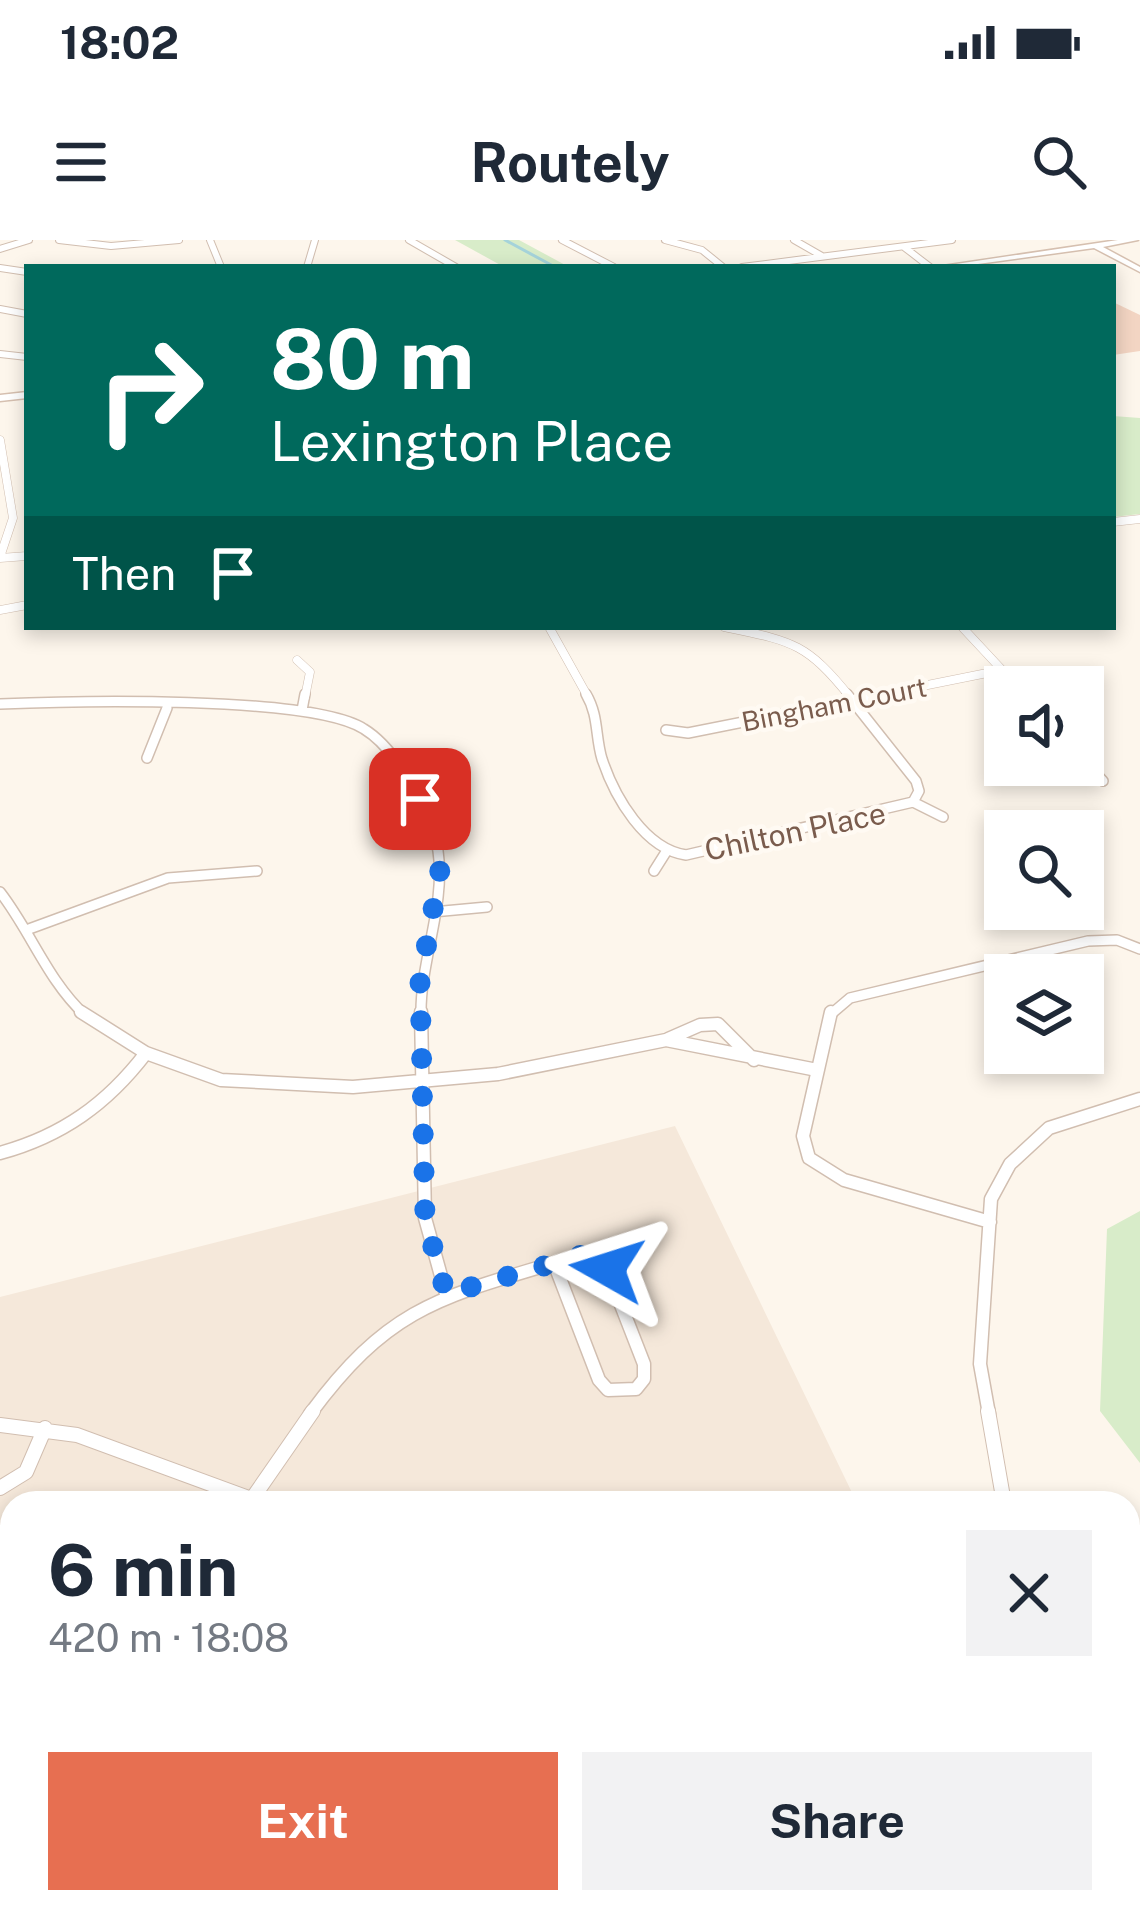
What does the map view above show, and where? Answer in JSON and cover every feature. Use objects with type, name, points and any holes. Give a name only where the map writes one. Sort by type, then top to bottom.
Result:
[{"type":"main road","points":[[960,264],[1137,242]]},
{"type":"main road","points":[[997,264],[1094,244],[1140,274]]},
{"type":"street","points":[[0,249],[29,240]]},
{"type":"street","points":[[59,240],[111,246],[179,240]]},
{"type":"street","points":[[409,240],[450,264]]},
{"type":"street","points":[[562,240],[608,264]]},
{"type":"street","points":[[665,240],[702,250],[719,264]]},
{"type":"street","points":[[794,240],[823,256]]},
{"type":"street","points":[[894,240],[926,264]]},
{"type":"street","points":[[764,264],[952,240]]},
{"type":"street","points":[[0,440],[13,518],[0,558]]},
{"type":"street","points":[[551,630],[596,711],[602,759],[648,841],[666,852]]},
{"type":"street","points":[[735,630],[807,650],[916,781],[919,791],[913,802]]},
{"type":"street","points":[[965,630],[999,666]]},
{"type":"street","points":[[297,660],[310,672],[302,710]]},
{"type":"street","name":"Bingham Court","points":[[665,730],[688,734],[984,674]]},
{"type":"street","points":[[0,704],[68,701],[302,710],[362,727],[398,759],[438,848],[420,982],[426,1080],[425,1218],[446,1294]]},
{"type":"street","points":[[146,758],[167,708]]},
{"type":"street","name":"Chilton Place","points":[[654,871],[666,852],[701,852],[913,802],[943,817]]},
{"type":"street","points":[[29,929],[171,874],[206,868],[256,871]]},
{"type":"street","points":[[0,892],[29,929],[47,970],[82,1012],[146,1052],[202,1076],[242,1084],[353,1087],[426,1080],[547,1066],[718,1024],[754,1060]]},
{"type":"street","points":[[433,912],[487,907]]},
{"type":"street","points":[[990,1222],[844,1180],[819,1167],[803,1136],[831,1012],[850,998],[1097,939],[1140,949]]},
{"type":"street","points":[[666,1040],[817,1070]]},
{"type":"street","points":[[0,1153],[43,1141],[82,1120],[146,1052]]},
{"type":"street","points":[[1002,1491],[980,1364],[997,1186],[1030,1142],[1072,1117],[1140,1099]]},
{"type":"street","points":[[262,1491],[340,1374],[403,1317],[446,1294],[554,1263],[582,1255],[597,1258],[607,1269],[644,1364],[644,1379],[636,1388],[622,1393],[599,1381],[554,1263]]},
{"type":"street","points":[[0,1425],[77,1435],[228,1491]]},
{"type":"street","points":[[0,1488],[26,1472],[45,1428]]},
{"type":"shaded area","points":[[675,1126],[851,1491],[0,1491],[0,1297]]},
{"type":"green space","points":[[455,240],[519,240],[563,264],[499,264]]},
{"type":"green space","points":[[1116,416],[1140,418],[1140,514],[1116,517]]},
{"type":"green space","points":[[1140,1211],[1140,1463],[1100,1411],[1107,1229]]},
{"type":"building","points":[[1116,303],[1140,315],[1140,351],[1116,355]]},
{"type":"waterway","points":[[505,240],[549,264]]},
{"type":"route","points":[[420,799],[433,827],[440,870],[420,982],[426,1080],[425,1218],[431,1256],[446,1294],[582,1255],[597,1258],[607,1269]]}]
